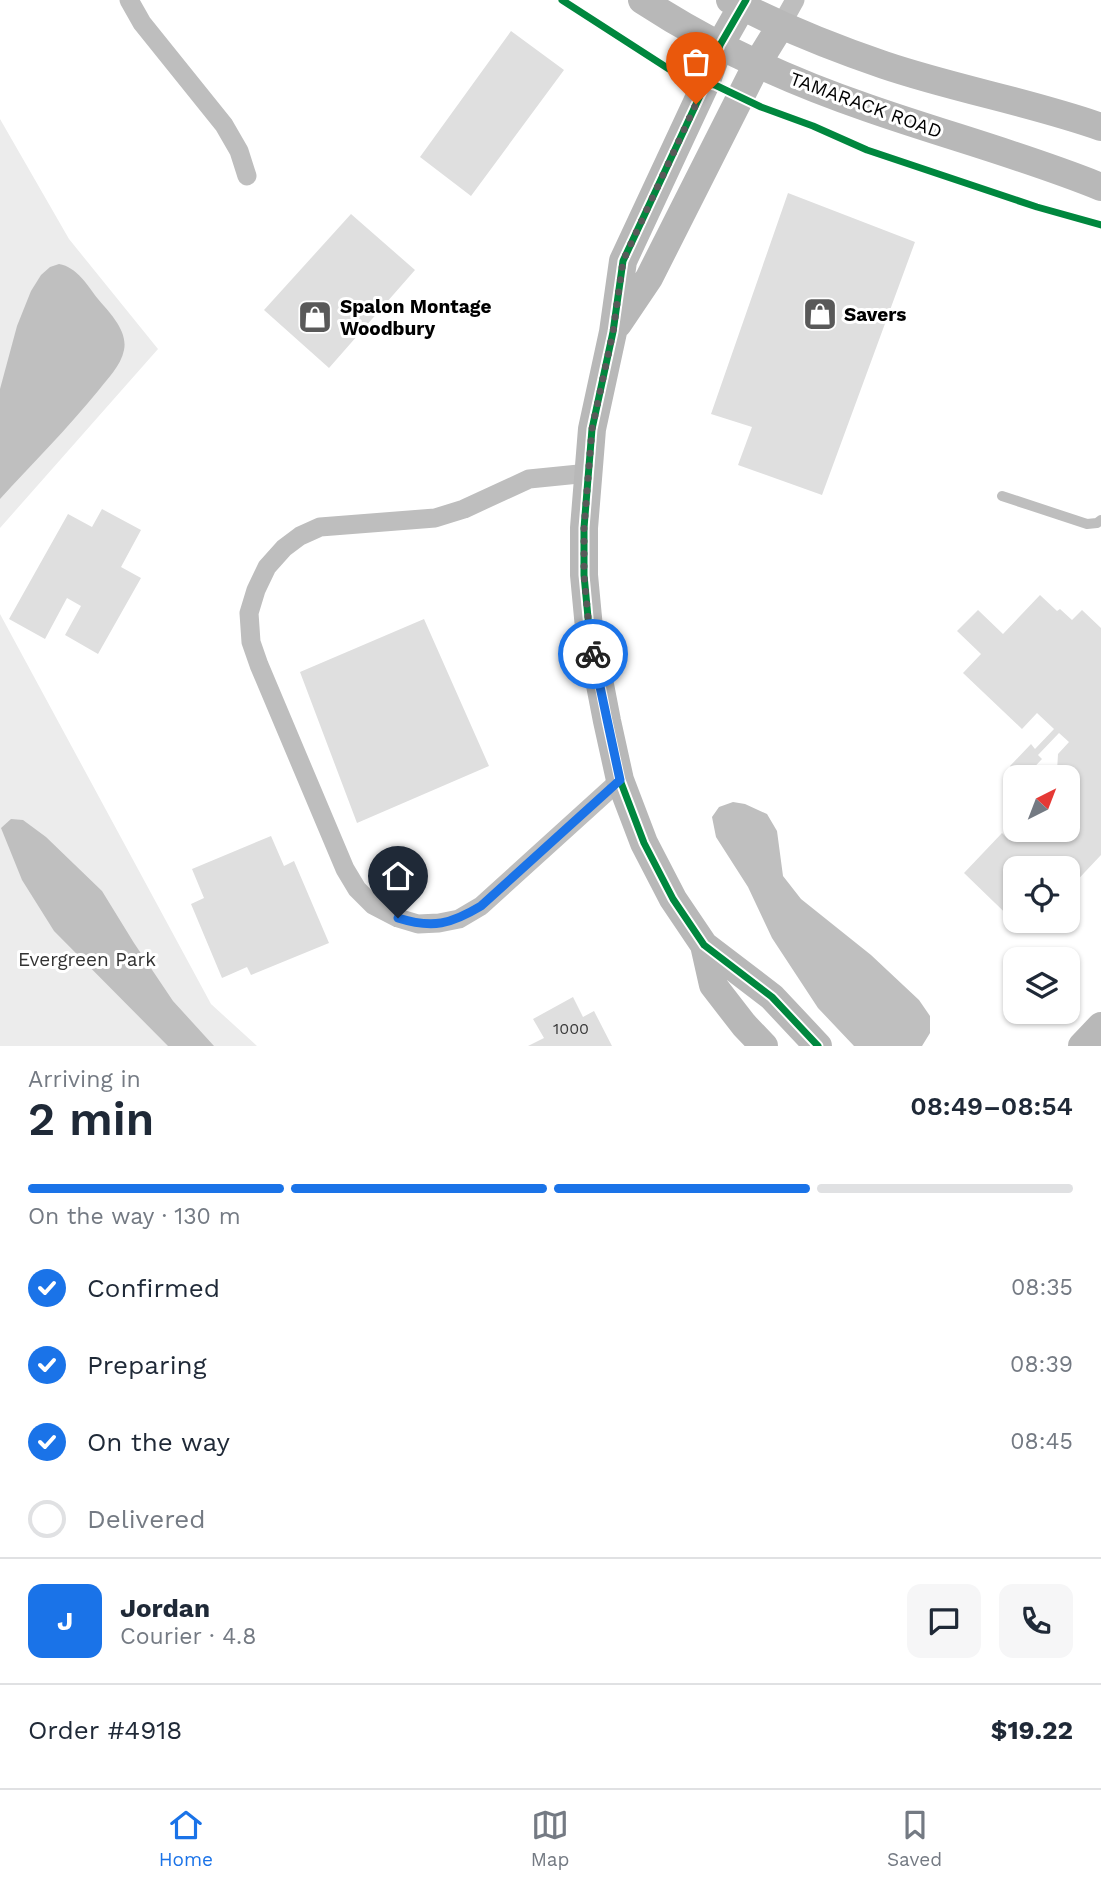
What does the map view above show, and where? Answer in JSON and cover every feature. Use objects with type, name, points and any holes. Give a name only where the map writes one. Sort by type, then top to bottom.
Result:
[{"type":"street","points":[[130,0],[142,23],[224,125],[239,151],[247,176]]},
{"type":"street","name":"TAMARACK ROAD","points":[[642,0],[695,32],[757,64],[865,107],[1101,187]]},
{"type":"street","points":[[613,332],[649,278],[757,64],[795,0]]},
{"type":"street","points":[[818,1046],[772,997],[704,945],[673,899],[644,843],[620,780],[589,628],[584,575],[584,528],[592,429],[613,332],[623,261],[706,83],[740,2],[781,25],[885,65],[1101,127]]},
{"type":"street","points":[[589,473],[529,479],[464,509],[435,518],[320,527],[300,536],[284,548],[267,567],[249,613],[251,642],[345,869],[357,889],[373,905],[398,918],[418,924],[439,923],[459,919],[481,906],[620,780]]},
{"type":"street","points":[[704,945],[713,985],[764,1046]]},
{"type":"street","points":[[1082,1046],[1101,1026]]},
{"type":"lane","points":[[1002,496],[1087,524],[1101,520]]},
{"type":"green space","points":[[0,119],[69,239],[158,349],[0,528]]},
{"type":"green space","name":"Evergreen Park","points":[[0,614],[211,1004],[257,1046],[0,1046]]},
{"type":"shaded area","points":[[59,264],[77,273],[113,316],[121,329],[124,350],[117,367],[98,391],[0,499],[0,389],[17,326],[31,291],[41,275],[50,267]]},
{"type":"shaded area","points":[[733,802],[745,804],[767,814],[777,831],[783,876],[801,899],[871,955],[919,1000],[930,1016],[930,1033],[922,1046],[854,1046],[818,1008],[772,938],[748,887],[716,837],[712,817],[719,807]]},
{"type":"shaded area","points":[[11,819],[23,820],[46,837],[102,891],[173,1001],[214,1046],[168,1046],[54,931],[22,880],[1,828]]},
{"type":"building","points":[[511,31],[564,70],[471,196],[420,157]]},
{"type":"building","points":[[788,193],[915,242],[822,495],[738,465],[752,427],[711,414]]},
{"type":"building","points":[[351,214],[415,270],[329,368],[264,310]]},
{"type":"building","points":[[102,509],[141,530],[121,567],[141,578],[98,654],[65,635],[81,606],[67,598],[45,639],[9,619],[68,514],[92,527]]},
{"type":"building","points":[[1040,595],[1057,611],[1060,609],[1072,620],[1082,610],[1101,628],[1101,855],[1080,877],[1080,856],[1003,856],[1003,911],[964,873],[1002,833],[1003,842],[1080,842],[1080,765],[1057,765],[1058,754],[1069,742],[1059,733],[1038,755],[1042,759],[1036,765],[1011,765],[1031,744],[1035,749],[1054,729],[1037,713],[1022,729],[963,673],[981,654],[957,631],[978,610],[1003,634]]},
{"type":"building","points":[[424,619],[489,766],[357,823],[300,672]]},
{"type":"building","points":[[271,836],[284,866],[294,861],[329,943],[251,975],[247,967],[222,978],[191,904],[204,898],[192,869]]},
{"type":"building","points":[[573,997],[583,1017],[594,1011],[612,1046],[528,1046],[544,1038],[533,1019]]},
{"type":"cycle path","points":[[562,0],[686,80],[715,85],[761,107],[867,150],[1037,207],[1101,225]]},
{"type":"cycle path","points":[[746,0],[720,45],[706,83],[623,261],[613,332],[592,429],[584,528],[584,575],[589,628],[620,780],[644,843],[673,899],[704,945],[772,997],[818,1046]]},
{"type":"way so far","points":[[593,654],[584,575],[584,528],[592,429],[613,332],[623,261],[696,104]]},
{"type":"place","name":"Savers","points":[[820,314]]},
{"type":"place","name":"Spalon Montage Woodbury","points":[[315,317]]},
{"type":"route","points":[[398,918],[418,924],[439,923],[459,919],[481,906],[620,780],[593,654]]}]
